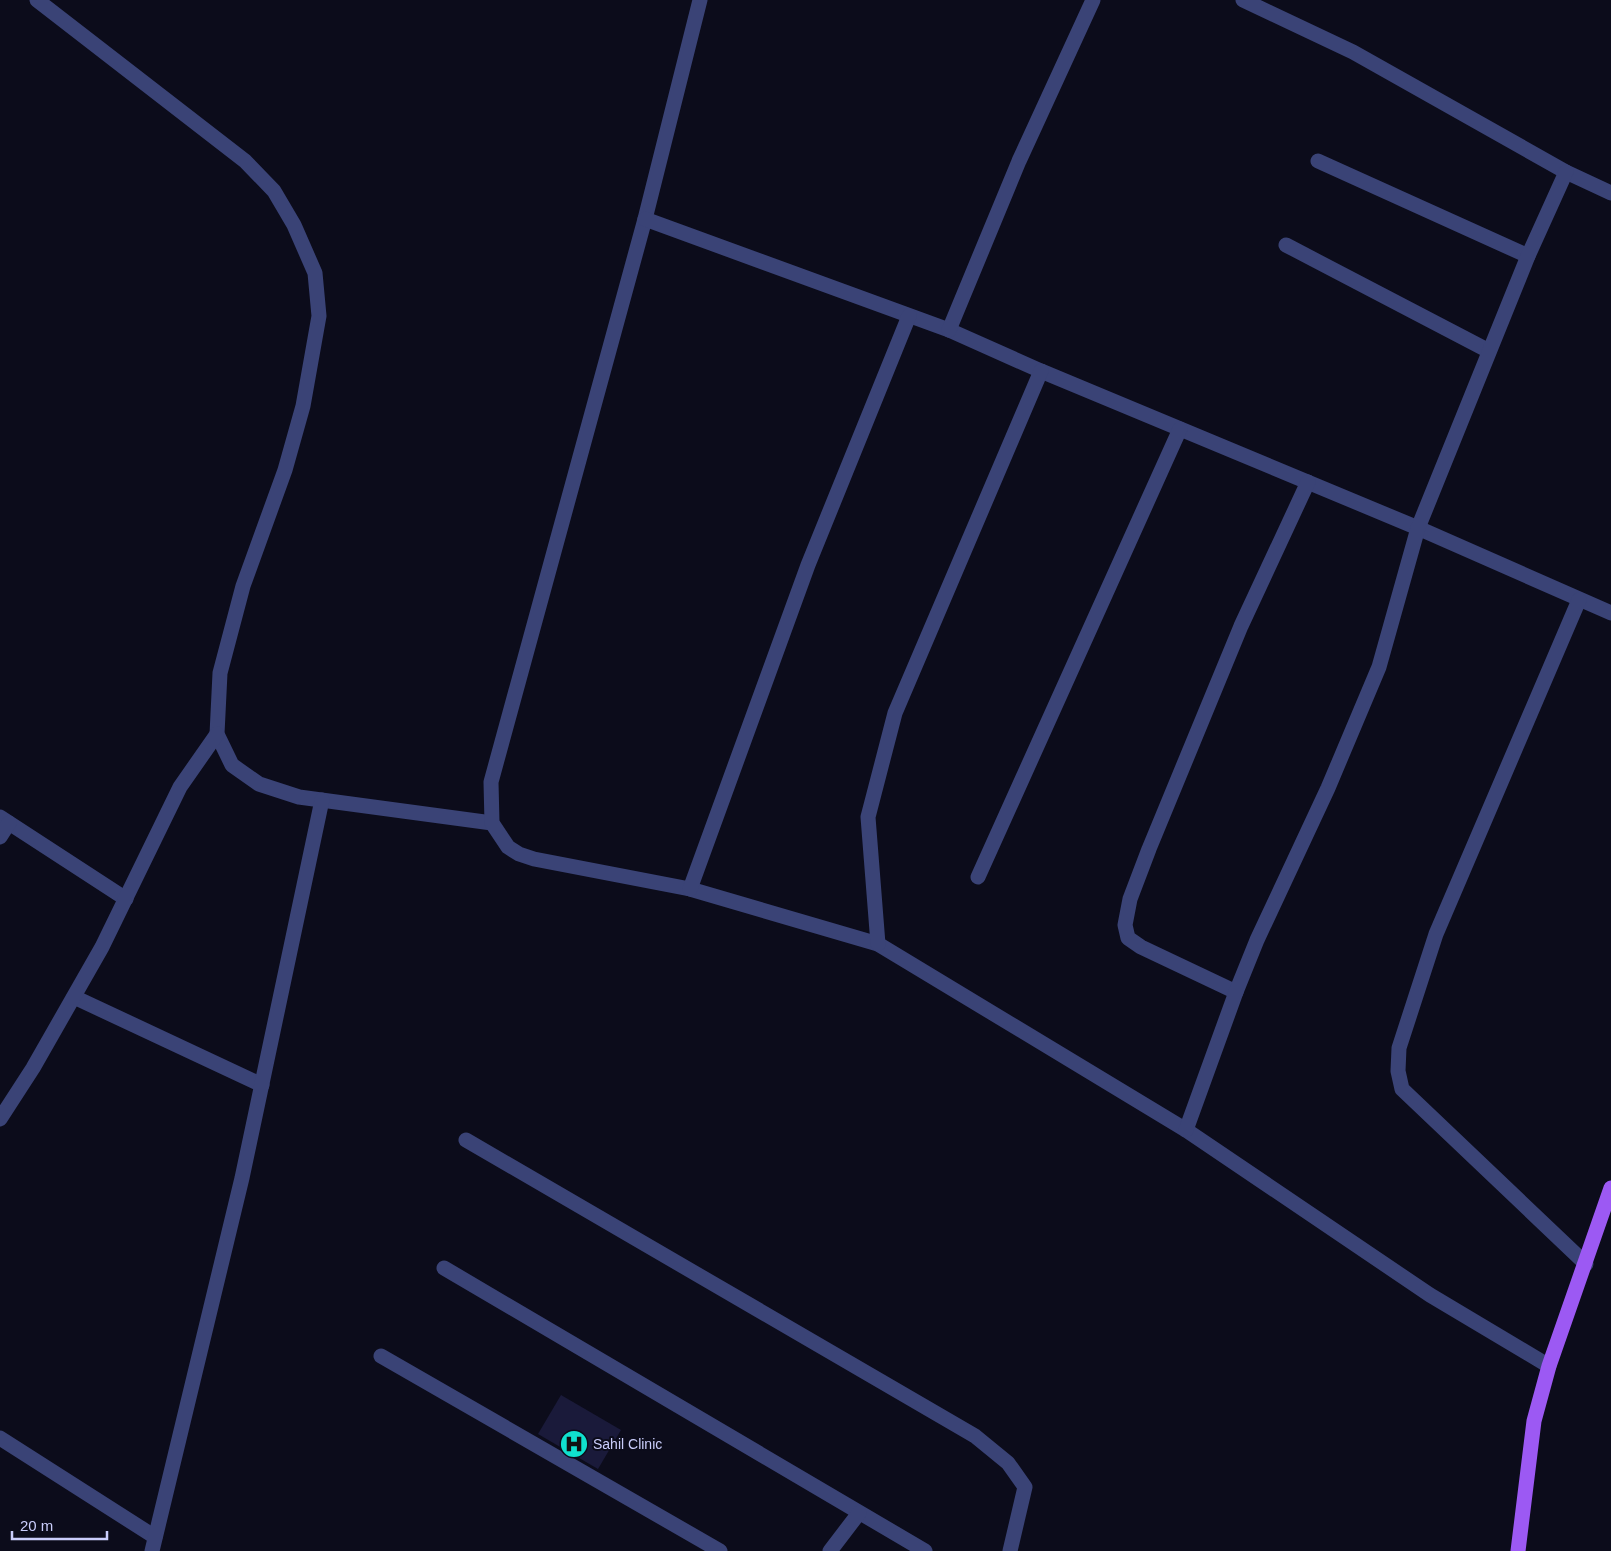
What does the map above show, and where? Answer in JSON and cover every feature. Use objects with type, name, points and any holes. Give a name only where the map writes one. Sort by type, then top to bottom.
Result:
[{"type":"main road","points":[[1518,1551],[1534,1421],[1549,1366],[1611,1188]]},
{"type":"street","points":[[37,0],[245,161],[274,191],[294,225],[315,273],[319,316],[303,406],[285,470],[243,586],[220,673],[217,734],[232,765],[259,784],[299,797],[492,823]]},
{"type":"street","points":[[700,0],[645,219],[491,782],[492,823],[508,847],[534,859],[690,889],[878,944],[1186,1130],[1430,1295],[1549,1366]]},
{"type":"street","points":[[949,330],[1018,161],[1093,0]]},
{"type":"street","points":[[1243,0],[1353,52],[1566,172],[1611,193]]},
{"type":"street","points":[[1318,162],[1528,256]]},
{"type":"street","points":[[1186,1130],[1257,940],[1328,788],[1379,667],[1418,528],[1528,256],[1566,172]]},
{"type":"street","points":[[645,219],[949,330],[1180,430],[1418,528],[1611,613]]},
{"type":"street","points":[[1286,245],[1489,351]]},
{"type":"street","points":[[690,889],[808,565],[908,316]]},
{"type":"street","points":[[878,944],[868,817],[895,713],[1041,371]]},
{"type":"street","points":[[978,877],[1180,430]]},
{"type":"street","points":[[1236,992],[1141,947],[1128,938],[1125,925],[1130,899],[1241,626],[1308,482]]},
{"type":"street","points":[[1579,600],[1436,934],[1399,1048],[1398,1071],[1402,1088],[1586,1264]]},
{"type":"street","points":[[0,1119],[74,997],[126,899],[180,787],[217,734]]},
{"type":"street","points":[[0,1438],[154,1544],[262,1085],[322,800]]},
{"type":"street","points":[[0,837],[4,820],[126,899]]},
{"type":"street","points":[[74,997],[262,1085]]},
{"type":"street","points":[[466,1140],[975,1436],[1008,1463],[1026,1487],[1010,1551]]},
{"type":"street","points":[[444,1268],[924,1551]]},
{"type":"street","points":[[381,1356],[720,1551]]},
{"type":"street","points":[[830,1551],[859,1512]]},
{"type":"building","points":[[561,1395],[621,1430],[598,1469],[538,1434]]},
{"type":"place","name":"Sahil Clinic","points":[[574,1444]]}]
